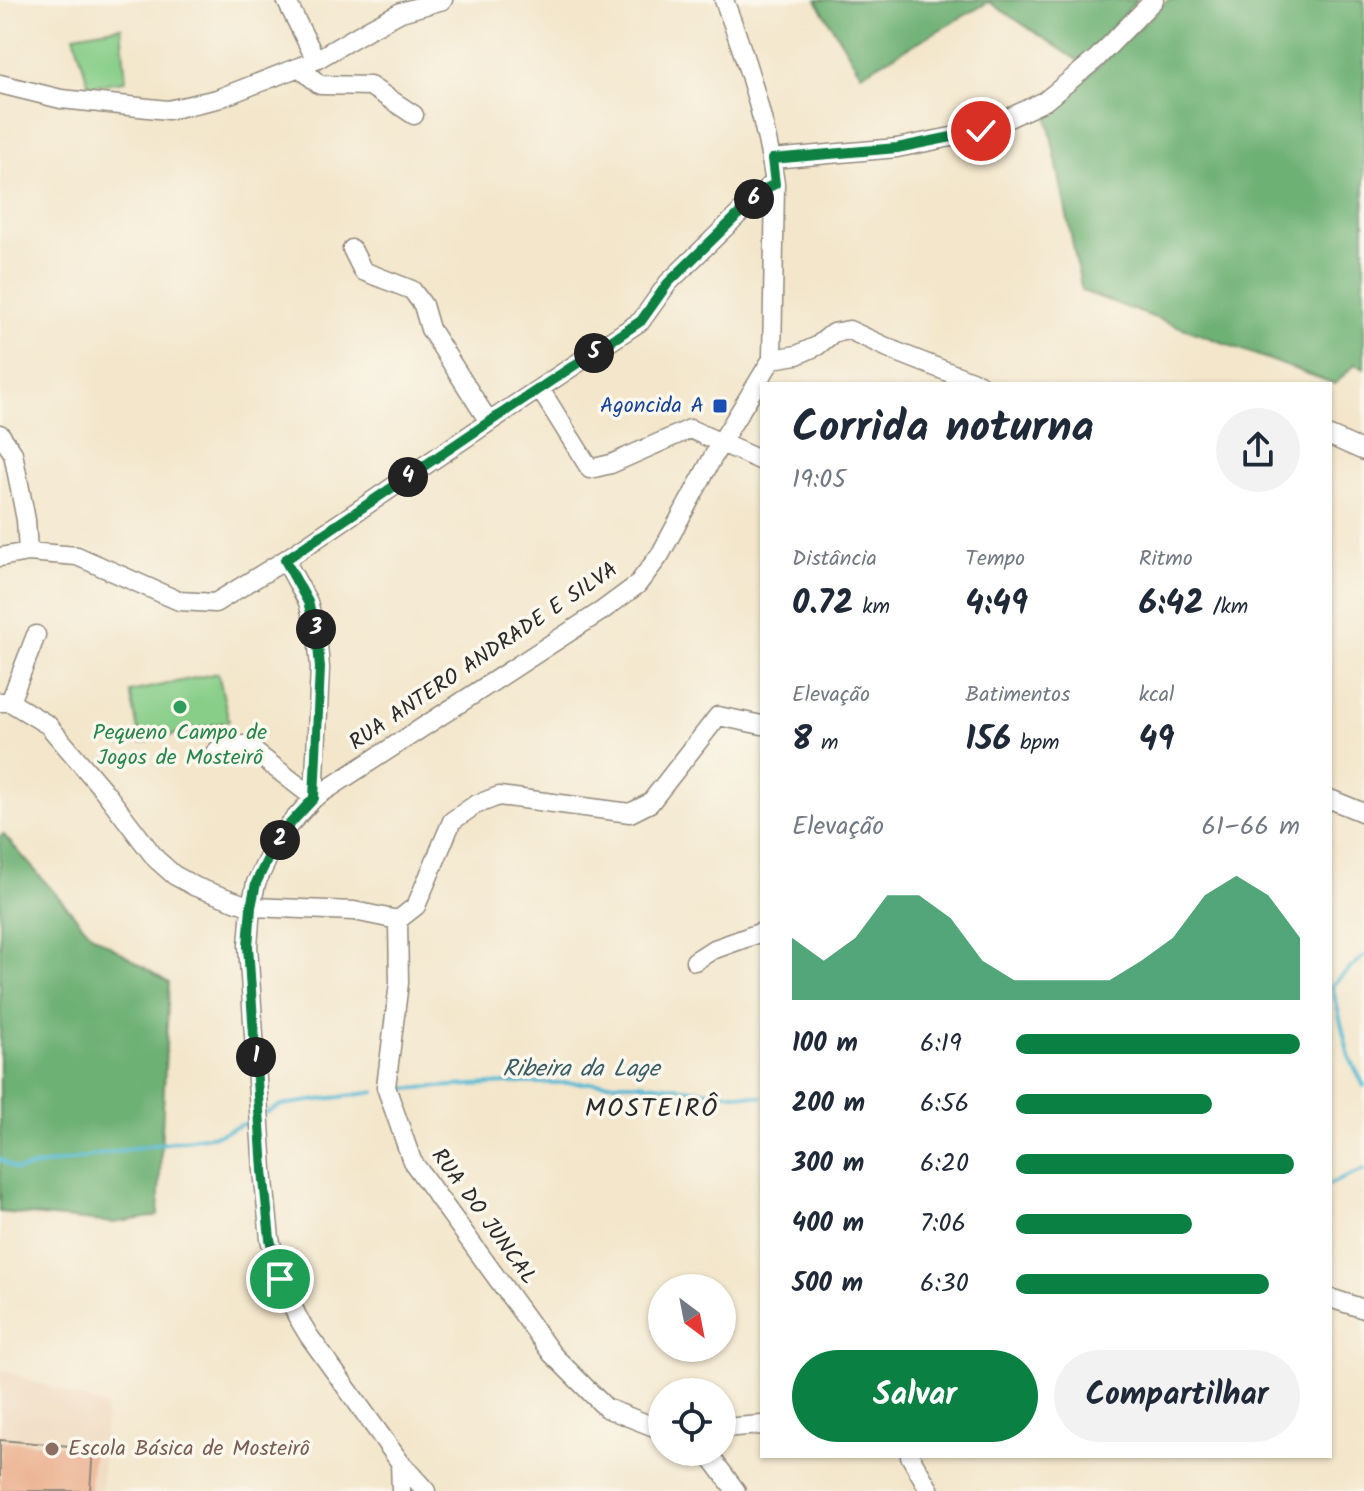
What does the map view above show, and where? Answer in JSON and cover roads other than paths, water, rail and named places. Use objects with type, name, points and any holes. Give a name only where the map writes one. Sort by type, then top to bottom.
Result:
[{"type":"street","points":[[286,0],[308,63],[320,85],[370,86],[414,115]]},
{"type":"street","points":[[0,84],[61,99],[168,110],[217,99],[308,63],[401,12],[443,0]]},
{"type":"street","points":[[724,0],[750,73],[772,159],[775,184],[772,359],[797,355],[817,346],[833,333],[849,330],[974,382]]},
{"type":"street","points":[[772,159],[897,148],[981,131],[1045,101],[1096,59],[1154,0]]},
{"type":"street","points":[[0,557],[28,552],[77,556],[179,601],[215,603],[285,560],[641,321],[668,283],[746,207],[775,184]]},
{"type":"street","points":[[352,249],[363,271],[412,290],[423,305],[430,329],[489,422]]},
{"type":"street","name":"RUA ANTERO ANDRADE E SILVA","points":[[426,1491],[400,1462],[309,1336],[280,1279],[270,1239],[263,1170],[248,946],[256,883],[289,825],[314,798],[637,585],[660,555],[720,444],[772,359]]},
{"type":"street","points":[[540,389],[590,469],[611,464],[690,429],[760,460]]},
{"type":"street","points":[[0,434],[13,453],[26,520],[28,552]]},
{"type":"street","points":[[1332,437],[1364,451]]},
{"type":"street","points":[[285,560],[308,602],[317,634],[320,668],[314,798]]},
{"type":"street","points":[[36,635],[5,702],[48,725],[156,859],[174,875],[196,887],[251,907],[354,911],[398,920],[416,906],[452,821],[475,805],[499,796],[630,813],[650,803],[718,716],[760,725]]},
{"type":"street","points":[[214,754],[222,746],[246,745],[314,798]]},
{"type":"street","points":[[1332,800],[1364,813]]},
{"type":"street","name":"RUA DO JUNCAL","points":[[398,920],[399,983],[386,1087],[412,1161],[552,1354],[606,1408],[648,1424]]},
{"type":"street","points":[[695,961],[712,950],[760,933]]},
{"type":"street","points":[[1332,1299],[1364,1309]]},
{"type":"street","points":[[736,1427],[760,1425]]},
{"type":"street","points":[[911,1458],[930,1491]]},
{"type":"street","points":[[400,1462],[401,1491]]},
{"type":"street","points":[[718,1466],[736,1491]]},
{"type":"waterway","name":"Ribeira da Lage","points":[[1364,956],[1332,985],[1349,1056],[1364,1086]]},
{"type":"waterway","name":"Ribeira da Lage","points":[[400,1089],[508,1083],[639,1083],[760,1097]]},
{"type":"waterway","name":"Ribeira da Lage","points":[[266,1113],[282,1105],[375,1092]]},
{"type":"waterway","name":"Ribeira da Lage","points":[[0,1159],[17,1170],[217,1135],[248,1122]]},
{"type":"waterway","name":"Ribeira da Lage","points":[[1332,1183],[1364,1170]]},
{"type":"place","name":"Agoncida A","points":[[720,406]]},
{"type":"place","name":"Pequeno Campo de Jogos de Mosteirô","points":[[180,707]]},
{"type":"place","name":"Escola Básica de Mosteirô","points":[[52,1449]]},
{"type":"district","name":"MOSTEIRÔ","points":[[652,1109]]}]
